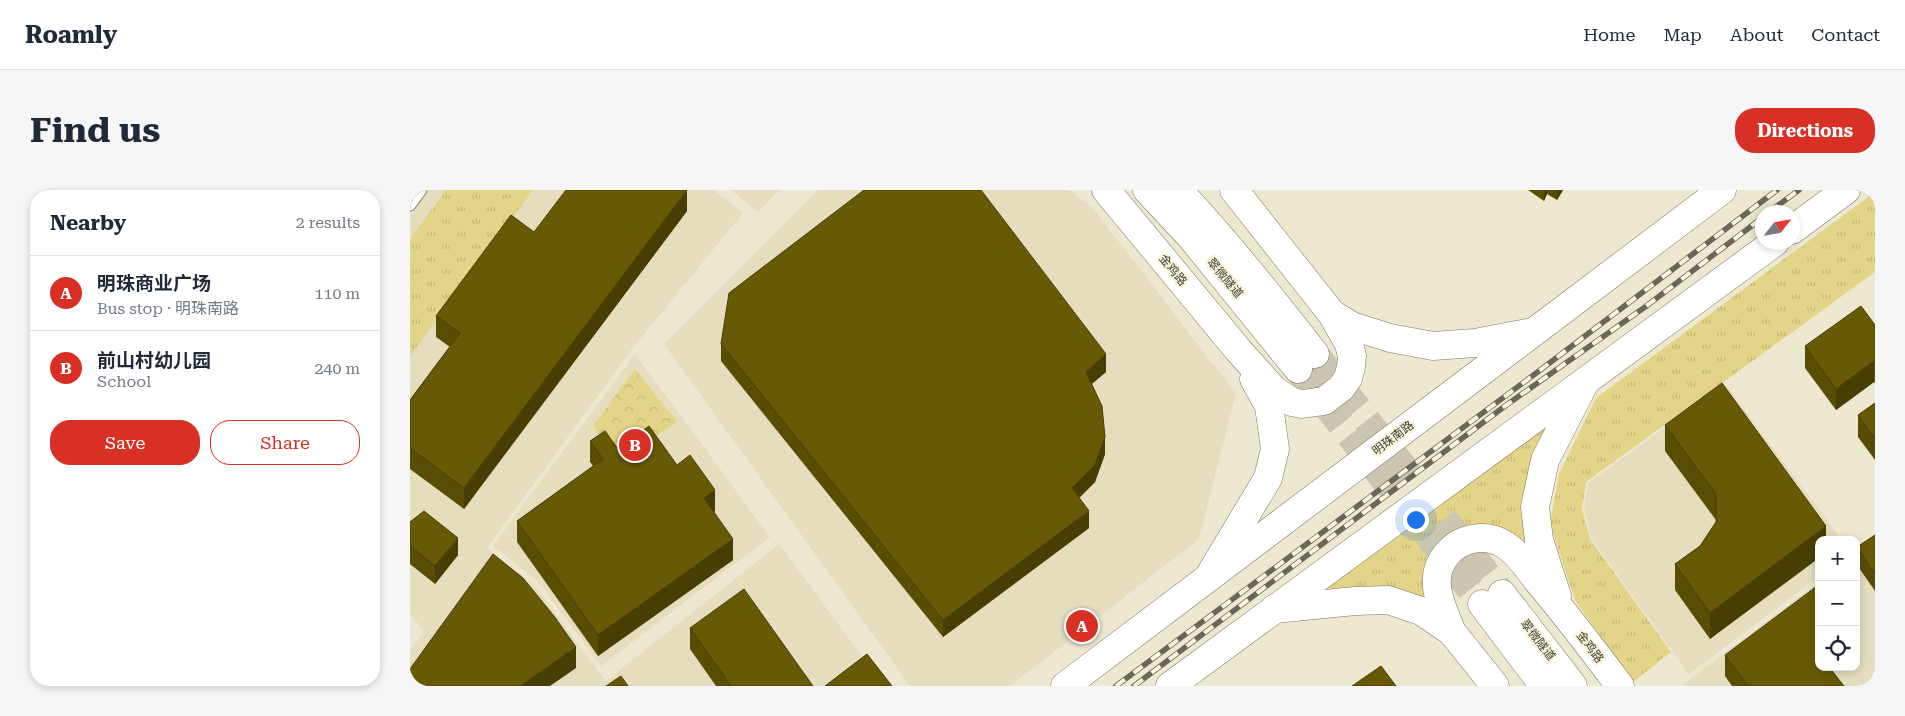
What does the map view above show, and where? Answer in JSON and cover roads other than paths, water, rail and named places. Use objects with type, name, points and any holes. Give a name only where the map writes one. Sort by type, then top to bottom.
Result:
[{"type":"main road","name":"金鸡路","points":[[1106,190],[1239,351]]},
{"type":"main road","name":"翠微隧道","points":[[1147,190],[1307,361],[1258,282],[1207,221],[1178,190]]},
{"type":"main road","points":[[1234,190],[1332,314],[1349,344],[1351,367],[1348,378],[1342,388],[1324,401],[1302,404],[1282,397],[1239,351]]},
{"type":"main road","name":"明珠南路","points":[[1065,686],[1722,190]]},
{"type":"main road","points":[[1800,224],[1846,190]]},
{"type":"main road","points":[[1170,686],[1764,250]]},
{"type":"main road","points":[[1332,314],[1352,326],[1390,338],[1433,346],[1476,343],[1533,332]]},
{"type":"main road","points":[[1208,578],[1268,478],[1275,449],[1269,406],[1239,351]]},
{"type":"main road","points":[[1560,608],[1539,540],[1535,507],[1545,460],[1585,382]]},
{"type":"main road","name":"金鸡路","points":[[1452,632],[1438,598],[1436,587],[1440,564],[1450,550],[1464,541],[1474,538],[1496,540],[1514,552],[1620,686]]},
{"type":"main road","name":"翠微隧道","points":[[1544,686],[1492,599],[1573,686]]},
{"type":"main road","points":[[1274,609],[1355,601],[1388,600],[1421,611],[1452,632],[1495,686]]},
{"type":"lane","points":[[410,205],[421,190]]},
{"type":"tunnel","points":[[1315,354],[1502,594]]},
{"type":"tunnel","points":[[1298,369],[1482,604]]},
{"type":"railway","points":[[1116,686],[1539,371],[1777,190]]},
{"type":"railway","points":[[1779,205],[1799,190]]},
{"type":"railway","points":[[1134,686],[1505,406],[1645,307],[1755,223]]},
{"type":"place","name":"前山村幼儿园","points":[[635,445]]},
{"type":"place","name":"明珠商业广场","points":[[1082,626]]}]
